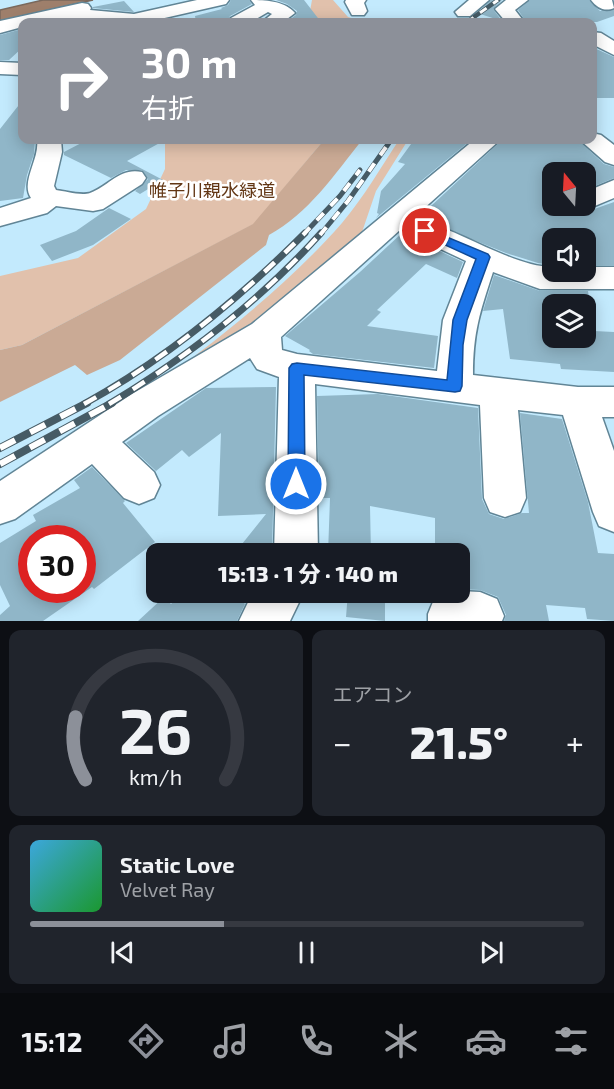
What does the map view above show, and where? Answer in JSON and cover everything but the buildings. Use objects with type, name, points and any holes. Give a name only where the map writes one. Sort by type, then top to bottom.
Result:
[{"type":"street","points":[[39,18],[112,0]]},
{"type":"street","points":[[143,18],[220,0]]},
{"type":"street","points":[[464,12],[480,0]]},
{"type":"street","points":[[513,18],[504,9],[519,0]]},
{"type":"street","points":[[245,18],[263,8],[262,2]]},
{"type":"street","points":[[262,2],[286,13],[278,18]]},
{"type":"street","points":[[61,13],[113,18]]},
{"type":"street","points":[[0,27],[18,23]]},
{"type":"street","points":[[597,39],[614,49]]},
{"type":"street","points":[[597,62],[614,55]]},
{"type":"street","points":[[0,68],[18,69]]},
{"type":"street","points":[[49,144],[49,155],[40,180],[41,193],[50,197],[93,203],[133,178]]},
{"type":"street","points":[[0,505],[145,405],[264,333],[409,224],[484,144]]},
{"type":"street","points":[[596,197],[614,188]]},
{"type":"street","points":[[0,217],[37,207],[50,197]]},
{"type":"street","points":[[409,224],[483,257],[540,278],[614,278]]},
{"type":"street","points":[[455,386],[456,345],[460,320],[483,257]]},
{"type":"street","points":[[264,333],[263,353],[269,361],[297,368],[596,402],[614,512]]},
{"type":"street","points":[[296,543],[297,368]]},
{"type":"street","points":[[498,391],[505,498]]},
{"type":"street","points":[[95,441],[139,485]]},
{"type":"street","points":[[263,621],[274,603]]},
{"type":"green space","points":[[312,0],[333,0],[351,18],[309,18]]},
{"type":"green space","name":"帷子川親水緑道","points":[[165,144],[321,144],[254,224],[22,345],[0,350],[0,276],[78,258],[146,209],[165,169]]},
{"type":"green space","points":[[396,144],[405,144],[376,191],[361,235],[255,326],[141,396],[246,315],[296,271],[342,223]]},
{"type":"shaded area","points":[[43,0],[93,0],[0,21],[0,10]]},
{"type":"shaded area","points":[[321,144],[359,144],[308,205],[269,235],[266,245],[120,360],[87,375],[75,365],[0,402],[0,350],[22,345],[253,224]]},
{"type":"railway","points":[[473,18],[498,0]]},
{"type":"railway","points":[[320,235],[348,201],[388,144]]},
{"type":"railway","points":[[304,234],[340,196],[360,170]]},
{"type":"railway","points":[[109,404],[166,367],[248,305],[321,233]]},
{"type":"railway","points":[[84,404],[173,348],[228,304],[304,234]]},
{"type":"railway","points":[[0,448],[87,403]]},
{"type":"railway","points":[[0,464],[112,403]]},
{"type":"route","points":[[296,484],[297,368],[455,386],[456,345],[460,320],[483,257],[425,231]]}]
